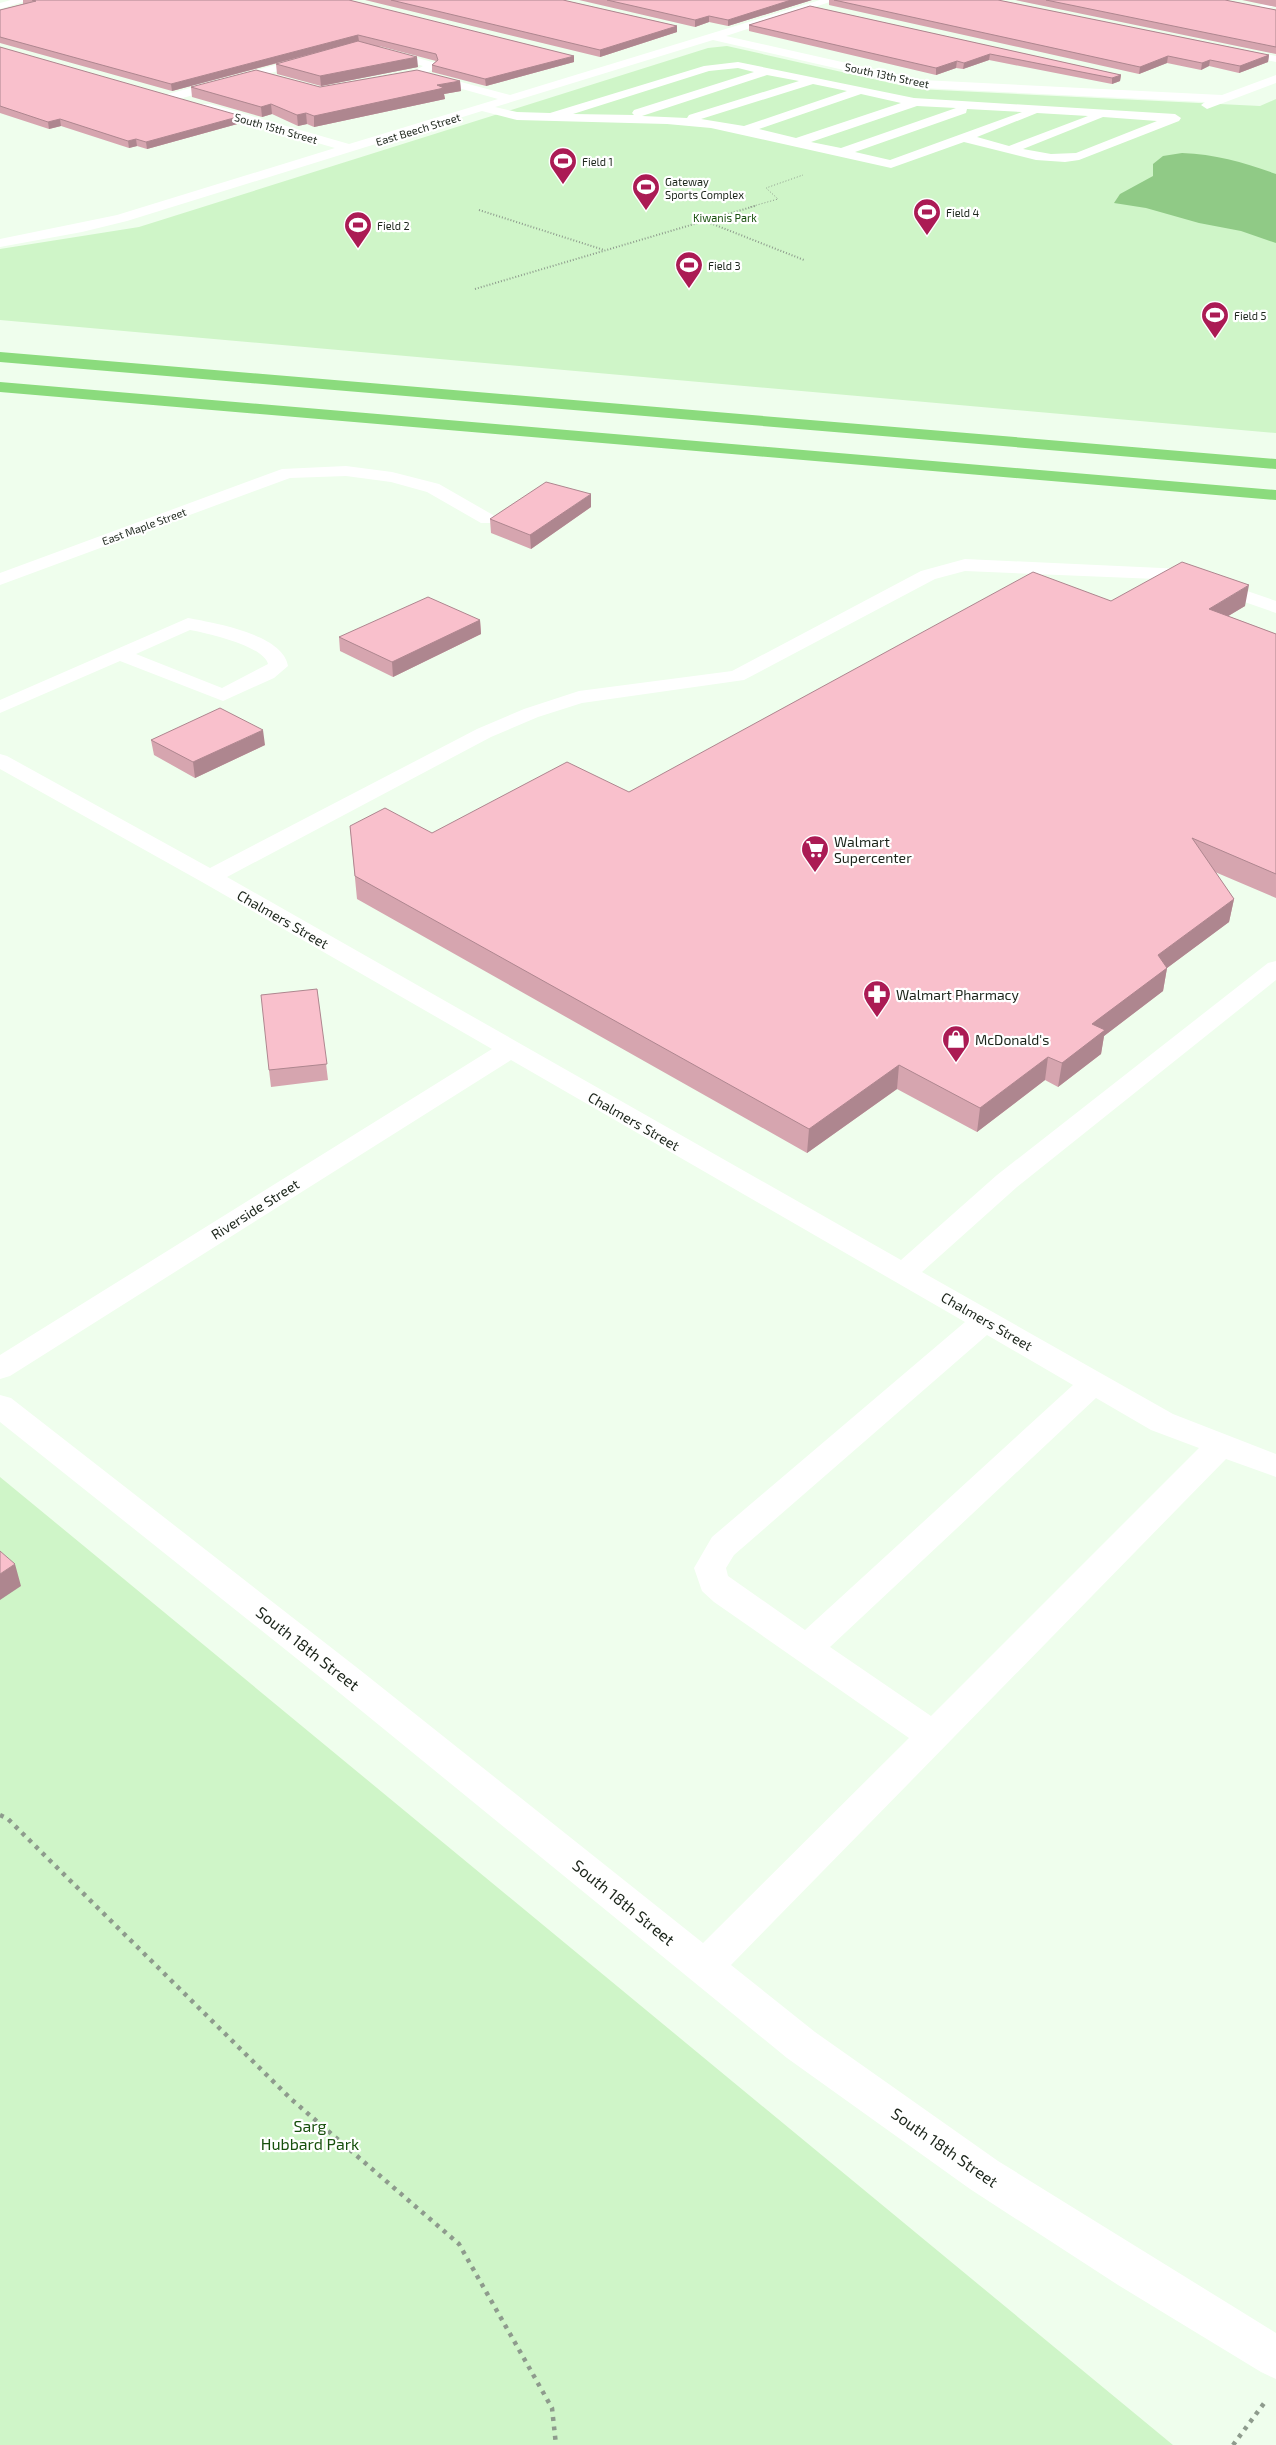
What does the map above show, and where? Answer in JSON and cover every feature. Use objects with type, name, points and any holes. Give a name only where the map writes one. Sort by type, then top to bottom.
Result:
[{"type":"highway","points":[[0,357],[1276,464]]},
{"type":"highway","points":[[0,387],[1276,495]]},
{"type":"highway","points":[[626,409],[1276,452]]},
{"type":"highway","points":[[1146,484],[1276,501]]},
{"type":"street","points":[[0,6],[24,0]]},
{"type":"street","points":[[787,2],[810,7]]},
{"type":"street","points":[[1276,2],[1255,7],[1276,12]]},
{"type":"street","name":"East Beech Street","points":[[0,243],[106,222],[351,149],[810,7],[830,6]]},
{"type":"street","name":"South 13th Street","points":[[687,30],[922,84],[1224,99]]},
{"type":"street","points":[[1219,47],[1276,59]]},
{"type":"street","points":[[368,48],[432,65],[418,74],[369,83]]},
{"type":"street","points":[[257,74],[322,56]]},
{"type":"street","points":[[596,62],[615,67]]},
{"type":"street","points":[[547,118],[716,67],[738,65],[770,70],[914,102],[1105,114],[1184,115]]},
{"type":"street","points":[[618,119],[770,70]]},
{"type":"street","points":[[257,74],[275,79]]},
{"type":"street","name":"South 15th Street","points":[[257,74],[167,96],[351,149]]},
{"type":"street","points":[[418,74],[513,99]]},
{"type":"street","points":[[965,138],[1048,158],[1064,159],[1079,156],[1276,79]]},
{"type":"street","points":[[682,122],[813,80]]},
{"type":"street","points":[[1157,84],[1224,99]]},
{"type":"street","points":[[745,130],[860,91]]},
{"type":"street","points":[[797,142],[914,102]]},
{"type":"street","points":[[840,153],[973,106]]},
{"type":"street","points":[[482,108],[517,116],[682,122],[745,130],[891,164],[1039,110]]},
{"type":"street","points":[[1012,149],[1105,114]]},
{"type":"street","name":"East Maple Street","points":[[0,579],[288,473],[346,471],[392,477],[433,488],[487,519]]},
{"type":"street","points":[[210,877],[484,733],[531,713],[579,697],[737,676],[928,575],[949,567],[965,564],[1183,575],[1276,607]]},
{"type":"street","points":[[0,707],[119,654],[188,624],[224,631],[267,649],[277,659],[278,666],[252,682],[223,695],[119,654]]},
{"type":"street","name":"Chalmers Street","points":[[0,760],[210,877],[509,1050],[1095,1382],[1162,1422],[1276,1466]]},
{"type":"street","points":[[903,1273],[1007,1181],[1275,970]]},
{"type":"street","name":"Riverside Street","points":[[0,1369],[509,1050]]},
{"type":"street","points":[[933,1736],[719,1588],[713,1582],[710,1568],[723,1546],[986,1320]]},
{"type":"street","points":[[807,1649],[1095,1382]]},
{"type":"street","name":"South 18th Street","points":[[0,1406],[348,1680],[801,2045],[984,2175],[1276,2358]]},
{"type":"street","points":[[704,1967],[1221,1445]]},
{"type":"path","points":[[475,288],[778,199],[766,188],[856,157]]},
{"type":"path","points":[[479,210],[604,250]]},
{"type":"path","points":[[704,221],[804,260]]},
{"type":"path","points":[[0,1815],[8,1819],[291,2099],[459,2244],[552,2408],[556,2445]]},
{"type":"path","points":[[1233,2445],[1271,2395]]},
{"type":"green space","name":"Kiwanis Park","points":[[727,46],[917,89],[1260,106],[1276,99],[1276,433],[0,320],[0,249],[139,227],[708,48]]},
{"type":"green space","name":"Sarg Hubbard Park","points":[[0,1477],[79,1542],[1173,2445],[0,2445]]},
{"type":"shaded area","points":[[1182,153],[1207,155],[1230,160],[1276,174],[1276,243],[1241,231],[1199,223],[1146,208],[1114,203],[1120,194],[1153,176],[1153,164],[1163,156]]},
{"type":"building","points":[[32,0],[349,0],[574,56],[485,79],[432,65],[438,60],[436,54],[358,35],[171,84],[0,37],[0,10],[36,1]]},
{"type":"building","points":[[391,0],[563,0],[677,26],[600,50]]},
{"type":"building","points":[[607,0],[791,0],[728,20],[709,16],[695,20]]},
{"type":"building","points":[[834,0],[998,0],[1269,55],[1240,66],[1210,60],[1202,63],[1168,56],[1140,67]]},
{"type":"building","points":[[1046,0],[1225,0],[1276,10],[1276,47]]},
{"type":"building","points":[[810,6],[1121,75],[1112,78],[990,54],[964,63],[957,61],[936,68],[749,25]]},
{"type":"building","points":[[358,41],[417,57],[320,76],[276,64]]},
{"type":"building","points":[[0,47],[241,116],[146,142],[136,139],[128,141],[60,119],[48,122],[0,106]]},
{"type":"building","points":[[256,70],[320,87],[417,70],[460,81],[437,85],[444,88],[314,116],[306,113],[297,115],[271,104],[261,107],[191,87]]},
{"type":"building","points":[[546,482],[591,494],[530,535],[490,519]]},
{"type":"building","name":"Walmart Supercenter","points":[[1182,562],[1249,585],[1209,609],[1276,634],[1276,874],[1192,838],[1234,899],[1158,955],[1167,968],[1092,1024],[1105,1030],[1062,1063],[1048,1057],[980,1108],[899,1065],[809,1129],[355,876],[350,826],[385,808],[432,833],[567,762],[629,792],[1033,572],[1111,601]]},
{"type":"building","points":[[428,597],[480,620],[392,662],[339,637]]},
{"type":"building","points":[[220,708],[263,730],[193,762],[151,740]]},
{"type":"building","points":[[317,989],[327,1064],[269,1070],[261,995]]},
{"type":"building","points":[[0,1551],[15,1564],[0,1574]]},
{"type":"place","name":"Field 1","points":[[563,185]]},
{"type":"place","name":"Gateway Sports Complex","points":[[646,211]]},
{"type":"place","name":"Field 4","points":[[927,236]]},
{"type":"place","name":"Field 2","points":[[358,249]]},
{"type":"place","name":"Field 3","points":[[689,289]]},
{"type":"place","name":"Field 5","points":[[1215,339]]},
{"type":"place","name":"Walmart Supercenter","points":[[815,873]]},
{"type":"place","name":"Walmart Pharmacy","points":[[877,1018]]},
{"type":"place","name":"McDonald's","points":[[956,1063]]}]
